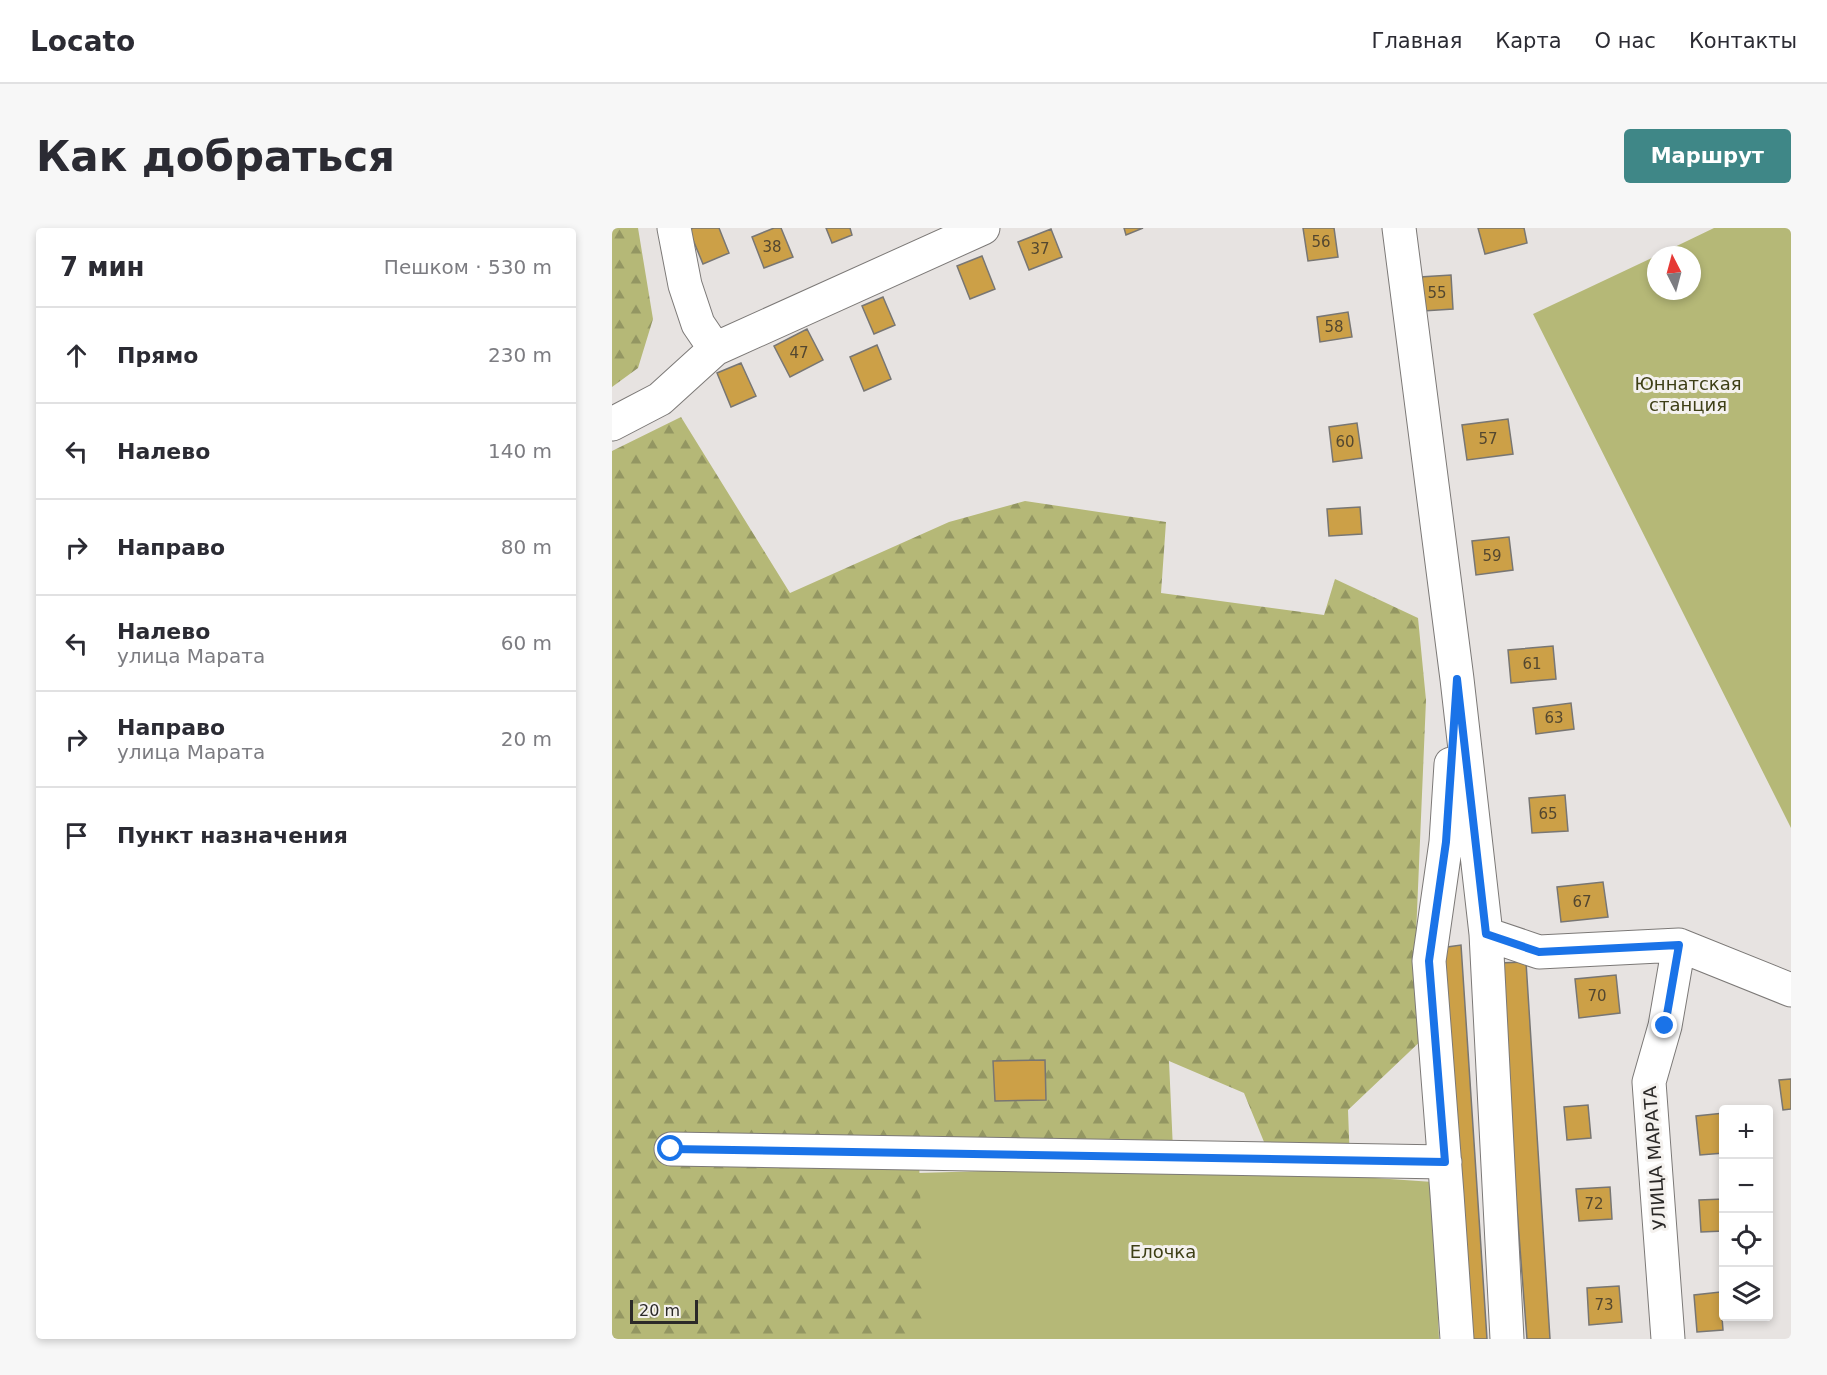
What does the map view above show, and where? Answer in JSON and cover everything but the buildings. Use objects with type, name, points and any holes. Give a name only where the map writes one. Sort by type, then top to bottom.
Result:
[{"type":"street","points":[[674,228],[685,285],[698,324],[716,349]]},
{"type":"street","points":[[612,424],[660,399],[716,349],[982,228]]},
{"type":"street","points":[[1399,228],[1457,679],[1486,934],[1507,1339]]},
{"type":"street","points":[[1457,679],[1446,842],[1429,961],[1457,1339]]},
{"type":"street","points":[[1486,934],[1539,952],[1679,945],[1791,990]]},
{"type":"street","name":"УЛИЦА МАРАТА","points":[[1668,1339],[1649,1082],[1665,1026],[1679,945]]},
{"type":"street","points":[[671,1149],[1445,1162]]},
{"type":"green space","points":[[612,228],[638,228],[653,319],[638,368],[612,387]]},
{"type":"green space","name":"Юннатская станция","points":[[1714,228],[1791,228],[1791,828],[1533,314],[1647,260],[1647,300],[1701,300],[1701,246],[1677,246]]},
{"type":"green space","points":[[681,417],[790,593],[949,522],[1025,501],[1166,522],[1161,593],[1324,615],[1335,579],[1418,618],[1426,700],[1414,982],[1427,1035],[1348,1110],[1350,1163],[1271,1159],[1244,1093],[1169,1061],[1173,1150],[919,1159],[925,1339],[612,1339],[612,451]]},
{"type":"green space","name":"Елочка","points":[[1189,1165],[1433,1182],[1439,1339],[904,1339],[886,1174]]},
{"type":"route","points":[[671,1149],[1445,1162],[1429,961],[1446,842],[1457,679],[1486,934],[1539,952],[1679,945],[1665,1026]]}]
